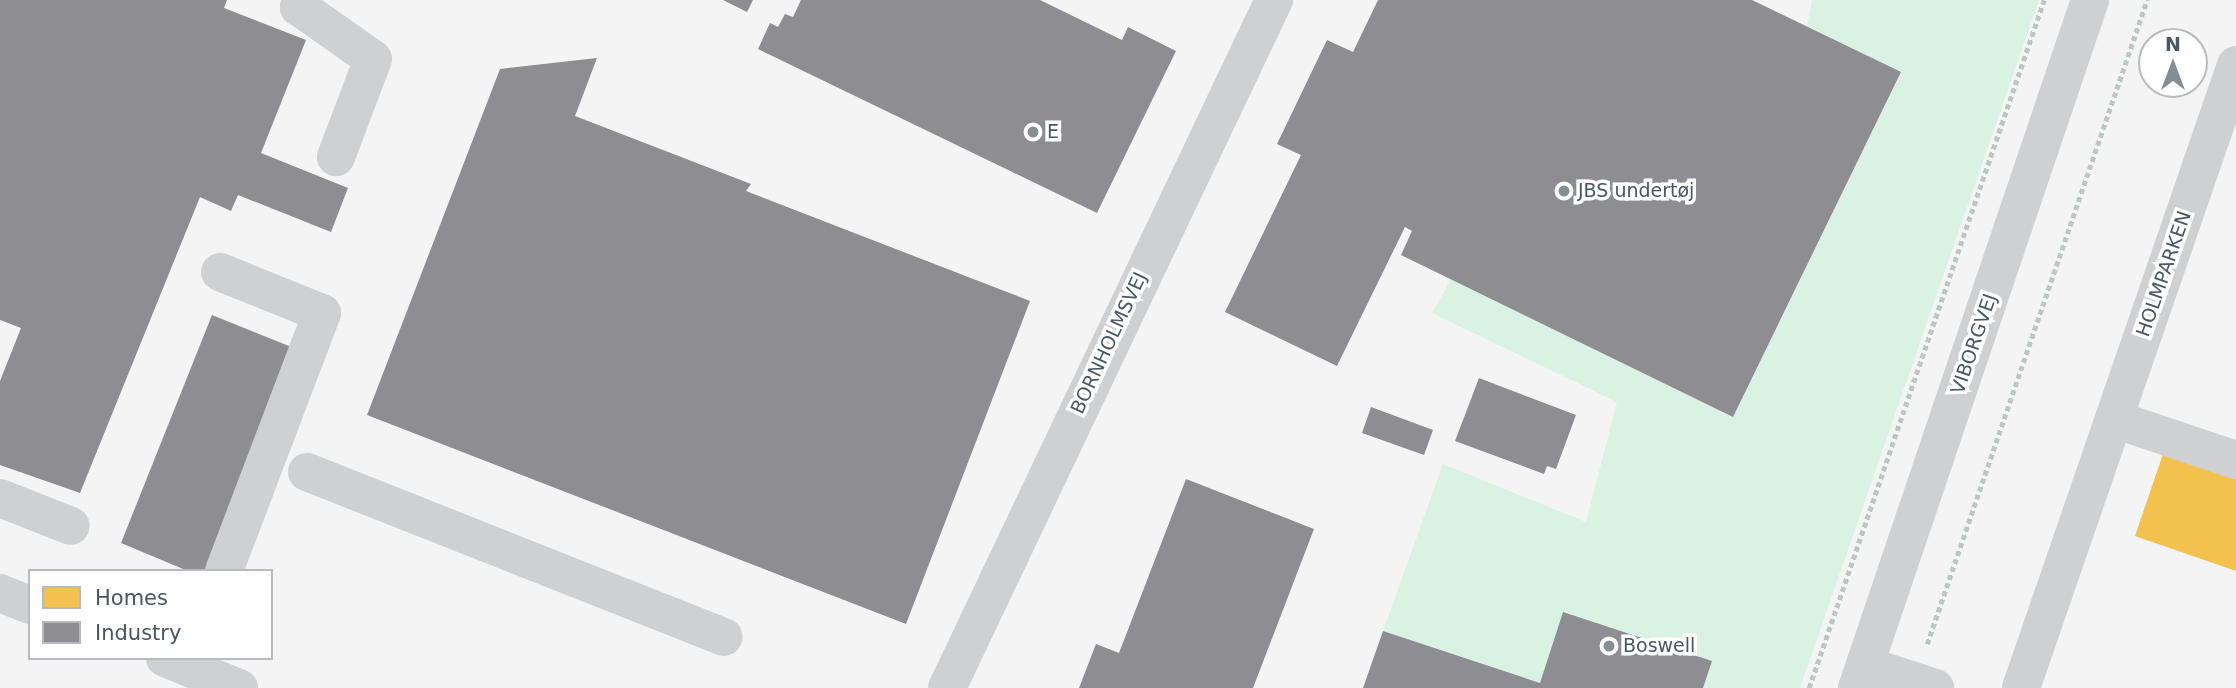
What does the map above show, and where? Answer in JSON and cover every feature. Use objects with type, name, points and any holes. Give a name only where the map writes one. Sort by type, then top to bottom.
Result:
[{"type":"street","points":[[302,0],[299,7],[373,60],[336,157]]},
{"type":"street","name":"BORNHOLMSVEJ","points":[[947,688],[1274,0]]},
{"type":"street","name":"VIBORGVEJ","points":[[1861,677],[2090,0]]},
{"type":"street","name":"HOLMPARKEN","points":[[2021,688],[2114,418],[2225,134],[2236,65]]},
{"type":"street","points":[[220,272],[323,313],[225,569]]},
{"type":"street","points":[[2114,418],[2236,460]]},
{"type":"street","points":[[307,472],[724,637]]},
{"type":"street","points":[[0,498],[71,526]]},
{"type":"street","points":[[0,593],[28,604]]},
{"type":"street","points":[[181,661],[239,688]]},
{"type":"street","points":[[1861,677],[1925,685]]},
{"type":"path","points":[[1809,688],[2044,0]]},
{"type":"path","points":[[1925,685],[2147,0]]},
{"type":"green space","points":[[1812,0],[2039,0],[1800,688],[1703,688],[1712,661],[1564,612],[1540,683],[1383,631],[1443,464],[1586,522],[1617,402],[1432,313],[1451,279],[1733,416],[1901,73],[1807,26]]},
{"type":"building: Homes","points":[[2164,451],[2236,476],[2236,571],[2135,536]]},
{"type":"building: Industry","points":[[0,0],[227,0],[224,8],[306,40],[261,153],[348,188],[331,232],[238,195],[231,211],[200,197],[80,493],[0,465],[0,381],[21,328],[0,320]]},
{"type":"building: Industry","points":[[723,0],[753,0],[747,12]]},
{"type":"building: Industry","name":"E","points":[[801,0],[1040,0],[1122,40],[1128,27],[1176,51],[1097,213],[758,49],[770,23],[778,27],[785,14],[793,17]]},
{"type":"building: Industry","name":"JBS undertøj","points":[[1378,0],[1752,0],[1901,72],[1733,417],[1401,255],[1412,231],[1405,227],[1337,366],[1225,312],[1301,155],[1277,144],[1327,40],[1353,52]]},
{"type":"building: Industry","points":[[597,58],[575,116],[751,184],[746,191],[1030,301],[906,624],[367,415],[500,69]]},
{"type":"building: Industry","points":[[212,315],[294,348],[206,569],[183,569],[121,543]]},
{"type":"building: Industry","points":[[1479,378],[1576,415],[1556,469],[1547,466],[1544,474],[1455,441]]},
{"type":"building: Industry","points":[[1371,407],[1433,430],[1424,455],[1362,433]]},
{"type":"building: Industry","points":[[1186,479],[1314,529],[1253,688],[1079,688],[1096,644],[1119,653]]},
{"type":"building: Industry","name":"Boswell","points":[[1563,612],[1712,661],[1703,688],[1363,688],[1383,631],[1540,683]]},
{"type":"place","name":"E","points":[[1033,132]]},
{"type":"place","name":"JBS undertøj","points":[[1564,191]]},
{"type":"place","name":"Boswell","points":[[1609,646]]}]
